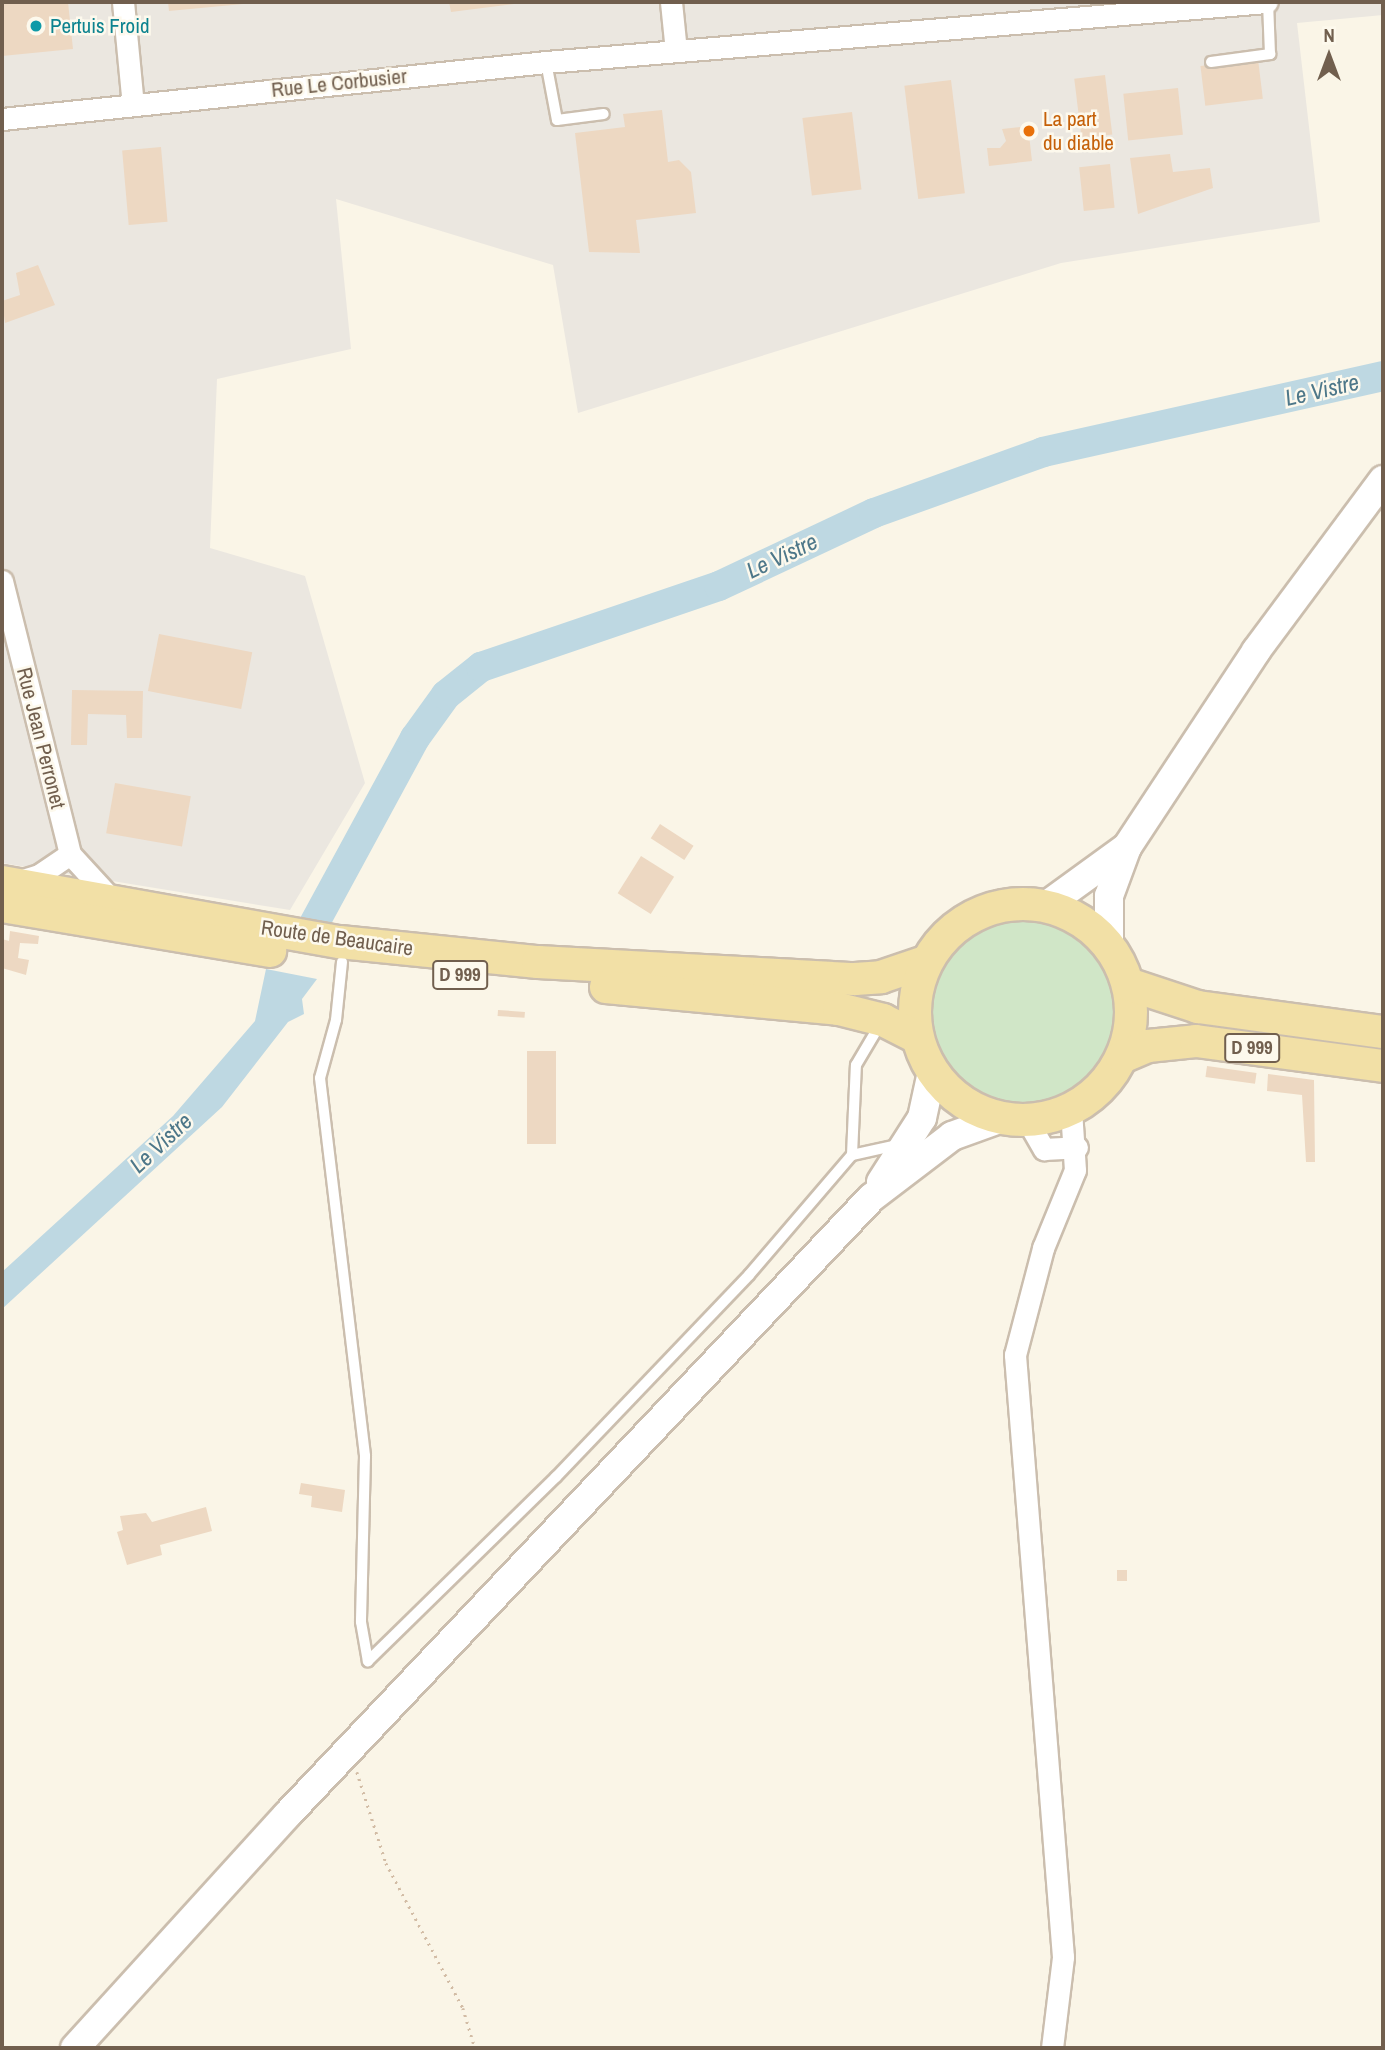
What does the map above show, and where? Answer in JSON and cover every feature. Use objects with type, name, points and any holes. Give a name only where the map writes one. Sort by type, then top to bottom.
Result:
[{"type":"main road","points":[[1109,944],[1109,896],[1127,846],[1256,651],[1383,480]]},
{"type":"main road","points":[[1047,905],[1127,846]]},
{"type":"main road","name":"Route de Beaucaire","points":[[5,891],[113,901],[341,942],[538,962],[855,979],[881,977],[925,962]]},
{"type":"main road","name":"Route de Beaucaire","points":[[5,891],[342,962],[778,1001],[883,1020],[917,1037]]},
{"type":"main road","points":[[75,2048],[348,1750],[871,1198],[953,1136],[1015,1119],[1071,1109],[1097,1091],[1122,1057],[1132,1022],[1129,984],[1109,944],[1081,919],[1047,905],[1015,903],[975,913],[939,941],[925,962],[914,1004],[917,1037],[932,1072],[965,1104],[1015,1119]]},
{"type":"main road","name":"D 999","points":[[1129,984],[1198,1007],[1383,1032]]},
{"type":"main road","name":"D 999","points":[[1122,1057],[1148,1046],[1196,1041],[1383,1066]]},
{"type":"main road","points":[[871,1198],[929,1101],[932,1072]]},
{"type":"street","points":[[123,2],[133,105]]},
{"type":"street","points":[[671,2],[676,51]]},
{"type":"street","name":"Rue Le Corbusier","points":[[2,119],[546,62],[1268,2]]},
{"type":"street","name":"Rue Jean Perronet","points":[[2,581],[70,854],[113,901]]},
{"type":"street","points":[[5,891],[39,875],[70,854]]},
{"type":"street","points":[[1052,2048],[1062,1957],[1015,1355],[1035,1274],[1075,1170],[1076,1147],[1071,1109]]},
{"type":"street","points":[[1015,1119],[1044,1149],[1076,1147]]},
{"type":"lane","points":[[1211,62],[1270,54],[1268,2]]},
{"type":"lane","points":[[546,62],[556,120],[604,114]]},
{"type":"lane","points":[[342,962],[336,1020],[320,1078],[365,1456],[361,1622],[368,1661],[556,1477],[749,1275],[852,1155],[904,1144]]},
{"type":"lane","points":[[852,1155],[856,1065],[883,1020]]},
{"type":"path","points":[[348,1750],[386,1863],[463,2008],[475,2048]]},
{"type":"shaded area","points":[[2,2],[1383,2],[1383,15],[1297,23],[1320,222],[1061,263],[578,413],[553,265],[336,199],[351,349],[217,379],[210,548],[305,576],[365,783],[290,910],[2,863]]},
{"type":"green space","points":[[1022,914],[1058,922],[1075,930],[1089,942],[1101,956],[1109,973],[1117,1009],[1109,1045],[1101,1062],[1089,1076],[1075,1088],[1058,1096],[1022,1104],[986,1096],[969,1088],[955,1076],[943,1062],[935,1045],[927,1009],[935,973],[943,956],[955,942],[969,930],[986,922]]},
{"type":"water","points":[[266,969],[317,979],[302,999],[304,1014],[288,1022],[222,1107],[2,1309],[2,1272],[173,1116],[255,1021]]},
{"type":"building","name":"Pertuis Froid","points":[[2,2],[68,2],[73,49],[2,56]]},
{"type":"building","points":[[168,2],[243,2],[243,4],[169,11]]},
{"type":"building","points":[[449,2],[522,2],[522,3],[451,12]]},
{"type":"building","points":[[1258,59],[1263,99],[1205,106],[1200,66]]},
{"type":"building","points":[[1105,75],[1112,135],[1082,138],[1074,79]]},
{"type":"building","points":[[951,80],[965,193],[918,199],[904,86]]},
{"type":"building","points":[[1178,88],[1183,135],[1128,140],[1123,94]]},
{"type":"building","points":[[662,110],[668,162],[679,160],[691,172],[696,213],[636,220],[640,253],[589,252],[575,133],[625,127],[623,114]]},
{"type":"building","points":[[852,112],[862,189],[812,196],[802,118]]},
{"type":"building","points":[[1028,126],[1032,161],[989,166],[987,148],[1000,148],[1006,141],[1002,129]]},
{"type":"building","points":[[161,147],[168,222],[129,225],[122,150]]},
{"type":"building","points":[[1170,154],[1173,172],[1210,168],[1213,188],[1138,214],[1130,158]]},
{"type":"building","points":[[1110,164],[1115,208],[1084,211],[1079,167]]},
{"type":"building","points":[[38,265],[55,305],[5,323],[2,301],[20,295],[16,273]]},
{"type":"building","points":[[159,634],[252,652],[241,709],[148,691]]},
{"type":"building","points":[[72,690],[143,691],[142,738],[127,738],[126,715],[88,714],[87,745],[71,745]]},
{"type":"building","points":[[115,783],[191,796],[182,847],[106,833]]},
{"type":"building","points":[[660,824],[694,846],[684,860],[651,838]]},
{"type":"building","points":[[641,856],[674,877],[651,914],[618,893]]},
{"type":"building","points":[[10,931],[39,936],[38,944],[20,943],[18,958],[29,960],[26,975],[2,968],[2,939],[9,941]]},
{"type":"building","points":[[498,1010],[525,1012],[525,1018],[498,1016]]},
{"type":"building","points":[[527,1051],[556,1051],[556,1144],[527,1144]]},
{"type":"building","points":[[1207,1066],[1257,1073],[1255,1084],[1205,1077]]},
{"type":"building","points":[[1268,1074],[1314,1080],[1315,1162],[1306,1162],[1302,1095],[1267,1091]]},
{"type":"building","points":[[301,1483],[345,1490],[342,1512],[311,1507],[312,1496],[299,1494]]},
{"type":"building","points":[[206,1507],[212,1531],[160,1545],[162,1555],[127,1565],[117,1532],[123,1530],[120,1516],[146,1513],[152,1522]]},
{"type":"building","points":[[1117,1570],[1127,1570],[1127,1581],[1117,1581]]},
{"type":"waterway","name":"Le Vistre","points":[[314,924],[415,738],[446,695],[481,667],[719,586],[874,513],[1043,452],[1383,376]]},
{"type":"place","name":"Pertuis Froid","points":[[36,26]]},
{"type":"place","name":"La part du diable","points":[[1029,131]]}]
